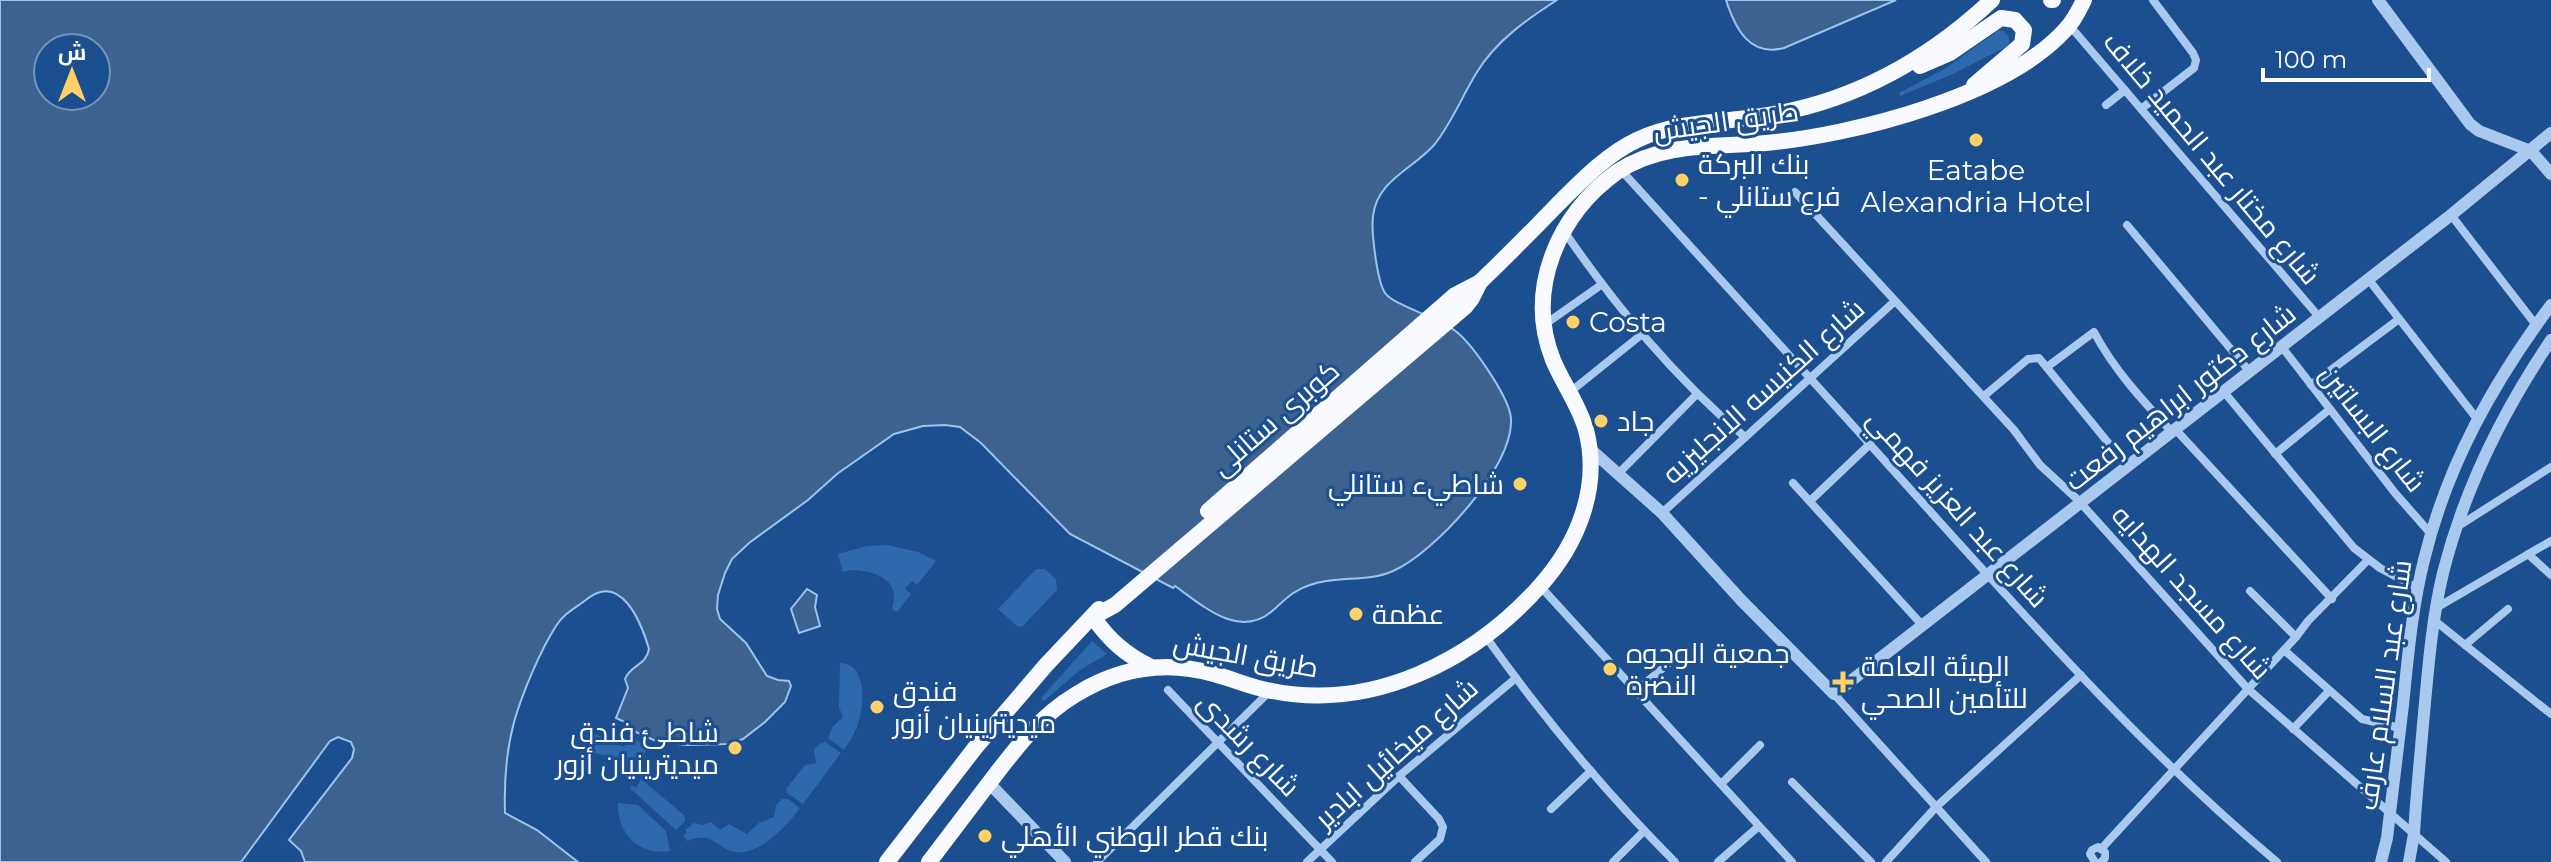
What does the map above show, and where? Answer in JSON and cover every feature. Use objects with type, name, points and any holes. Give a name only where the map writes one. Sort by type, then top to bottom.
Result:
[{"type":"highway","name":"طريق الجيش","points":[[1481,281],[1574,188],[1614,154],[1635,141],[1683,125],[1766,116],[1849,93],[1889,75],[1949,37],[1992,0]]},
{"type":"highway","name":"طريق الجيش","points":[[929,862],[1025,736],[1049,713],[1077,693],[1107,679],[1151,667],[1188,668],[1269,691],[1327,695],[1383,686],[1426,672],[1486,637],[1540,586],[1567,551],[1589,491],[1589,448],[1583,419],[1552,357],[1544,325],[1544,286],[1548,267],[1563,230],[1580,206],[1601,184],[1645,157],[1687,147],[1770,142],[1831,133],[1968,92],[2024,63],[2053,42],[2070,26],[2084,0]]},
{"type":"highway","points":[[1889,75],[1920,67],[1950,53],[2001,18],[2019,22],[2025,35],[2020,48],[1993,67],[1968,92]]},
{"type":"highway","name":"كوبرى ستانلى","points":[[1093,617],[1465,307],[1481,281]]},
{"type":"highway","points":[[887,862],[975,748],[1064,644],[1093,617],[1123,651],[1151,667]]},
{"type":"street","points":[[2141,109],[2194,68],[2196,60],[2153,0]]},
{"type":"street","points":[[2378,0],[2470,124],[2488,135],[2531,151],[2551,174]]},
{"type":"street","name":"شارع مختار عبد الحميد خلاف","points":[[2070,26],[2320,318]]},
{"type":"street","points":[[2106,105],[2125,90]]},
{"type":"street","name":"شارع دكتور ابراهيم رفعت","points":[[1834,694],[2369,280],[2551,133]]},
{"type":"street","name":"شارع عبد العزيز فهمي","points":[[1621,170],[2081,675],[2173,771],[2277,862]]},
{"type":"street","name":"شارع مسجد الهدايه","points":[[1795,192],[1984,396],[2040,465],[2081,504],[2248,689],[2446,862]]},
{"type":"street","points":[[2451,215],[2536,325]]},
{"type":"street","points":[[2127,225],[2250,372]]},
{"type":"street","points":[[1563,230],[1641,335],[1697,394],[1745,437]]},
{"type":"street","points":[[2369,280],[2477,419]]},
{"type":"street","points":[[1544,325],[1601,285]]},
{"type":"street","name":"شارع الكنيسه الانجليزيه","points":[[1662,513],[1895,301]]},
{"type":"street","name":"شارع عبد السلام عارف","points":[[2381,862],[2390,814],[2417,588],[2431,534],[2444,493],[2477,419],[2508,365],[2551,305]]},
{"type":"street","points":[[2311,385],[2399,319]]},
{"type":"street","points":[[2047,367],[2094,332],[2102,348],[2135,392],[2332,599]]},
{"type":"street","points":[[1569,393],[1641,335]]},
{"type":"street","name":"شارع البساتين","points":[[2282,347],[2395,493],[2431,534]]},
{"type":"street","name":"شارع عبد السلام عارف","points":[[2409,862],[2435,614],[2457,527],[2495,434],[2549,348]]},
{"type":"street","points":[[1984,396],[2030,357],[2039,358],[2128,467]]},
{"type":"street","points":[[2224,392],[2341,534],[2368,560],[2417,588]]},
{"type":"street","points":[[1619,473],[1697,394]]},
{"type":"street","points":[[2275,454],[2330,409]]},
{"type":"street","points":[[1810,501],[1870,444]]},
{"type":"street","points":[[1589,448],[1662,513],[1741,600],[1834,694],[1986,862]]},
{"type":"street","points":[[2457,527],[2551,467]]},
{"type":"street","points":[[1793,483],[1923,626]]},
{"type":"street","points":[[2551,541],[2435,614],[2465,645],[2551,714]]},
{"type":"street","points":[[2528,554],[2551,575]]},
{"type":"street","points":[[2102,848],[2105,852],[2097,861],[2090,854],[2093,849],[2102,848],[2308,621],[2368,560]]},
{"type":"street","points":[[1540,586],[1792,862]]},
{"type":"street","points":[[2250,591],[2296,637]]},
{"type":"street","points":[[2465,645],[2508,609]]},
{"type":"street","points":[[1486,637],[1591,771],[1675,862]]},
{"type":"street","points":[[2284,650],[2362,719],[2400,728]]},
{"type":"street","points":[[1636,691],[1676,657]]},
{"type":"street","points":[[1886,862],[1936,807],[2081,675]]},
{"type":"street","name":"شارع ميخائيل ابادير","points":[[1307,862],[1399,776],[1516,678]]},
{"type":"street","name":"شارع رشدى","points":[[1168,690],[1332,862]]},
{"type":"street","points":[[1097,862],[1269,691]]},
{"type":"street","points":[[2293,729],[2329,691]]},
{"type":"street","points":[[1721,784],[1760,745]]},
{"type":"street","points":[[1551,809],[1591,771]]},
{"type":"street","points":[[1399,776],[1443,827],[1440,839],[1415,862]]},
{"type":"street","points":[[1792,782],[1871,862]]},
{"type":"street","points":[[989,783],[1065,862]]},
{"type":"street","points":[[1718,862],[1759,826]]},
{"type":"street","points":[[1613,862],[1644,831]]},
{"type":"shaded area","points":[[0,0],[1557,0],[1523,23],[1493,50],[1434,145],[1389,184],[1376,204],[1374,244],[1379,278],[1385,293],[1458,333],[1490,373],[1505,399],[1511,419],[1500,460],[1486,483],[1449,528],[1410,561],[1383,575],[1331,580],[1304,587],[1259,619],[1233,621],[1209,610],[1175,586],[1173,588],[1070,534],[981,443],[960,427],[923,426],[894,434],[837,474],[732,559],[718,595],[720,619],[746,643],[767,676],[789,681],[791,686],[785,702],[743,739],[727,744],[658,742],[627,728],[629,724],[616,718],[628,688],[625,679],[645,659],[649,649],[635,614],[619,596],[599,592],[559,621],[538,660],[514,722],[506,767],[505,813],[537,830],[578,862],[305,862],[301,851],[289,840],[352,758],[354,749],[351,742],[338,737],[330,741],[241,862],[0,862]]},
{"type":"shaded area","points":[[1726,0],[1896,0],[1784,48],[1772,50],[1761,48],[1745,38]]},
{"type":"shaded area","points":[[1999,30],[2009,37],[2009,43],[2004,48],[1900,96],[1899,93],[1946,68]]},
{"type":"shaded area","points":[[888,545],[918,552],[936,561],[917,585],[912,581],[905,589],[911,594],[897,612],[892,609],[894,597],[889,583],[867,571],[843,572],[838,554],[867,546]]},
{"type":"shaded area","points":[[1036,569],[1045,569],[1056,579],[1057,590],[1022,627],[1017,626],[998,609]]},
{"type":"shaded area","points":[[807,589],[817,595],[815,607],[820,626],[799,633],[791,609]]},
{"type":"shaded area","points":[[1092,641],[1107,654],[1080,670],[1044,701],[1041,698]]},
{"type":"shaded area","points":[[840,663],[856,670],[863,698],[857,727],[844,750],[828,738],[833,726],[843,717],[839,707]]},
{"type":"shaded area","points":[[588,731],[624,747],[628,737],[648,745],[636,774],[610,757],[582,749]]},
{"type":"shaded area","points":[[825,742],[841,753],[803,804],[786,789],[805,765],[816,763],[814,750]]},
{"type":"shaded area","points":[[641,779],[685,816],[685,821],[676,830],[630,788],[632,785],[636,788]]},
{"type":"shaded area","points":[[782,799],[788,799],[800,808],[787,824],[759,847],[738,852],[705,838],[687,841],[683,836],[694,823],[702,825],[711,822],[720,830],[729,824],[747,834],[759,823],[774,817],[776,805]]},
{"type":"shaded area","points":[[618,803],[638,805],[666,831],[670,851],[648,850],[632,840],[621,824]]},
{"type":"place","name":"Eatabe Alexandria Hotel","points":[[1976,140]]},
{"type":"place","name":"بنك البركة - فرع ستانلي","points":[[1682,180]]},
{"type":"place","name":"Costa","points":[[1573,322]]},
{"type":"place","name":"جاد","points":[[1601,421]]},
{"type":"place","name":"شاطيء ستانلي","points":[[1520,484]]},
{"type":"place","name":"عظمة","points":[[1356,614]]},
{"type":"place","name":"جمعية الوجوه النضرة","points":[[1610,669]]},
{"type":"place","name":"الهيئة العامة للتأمين الصحي","points":[[1843,682]]},
{"type":"place","name":"فندق ميديترينيان أزور","points":[[877,707]]},
{"type":"place","name":"شاطئ فندق ميديترينيان أزور","points":[[735,748]]},
{"type":"place","name":"بنك قطر الوطني الأهلي","points":[[985,836]]}]
